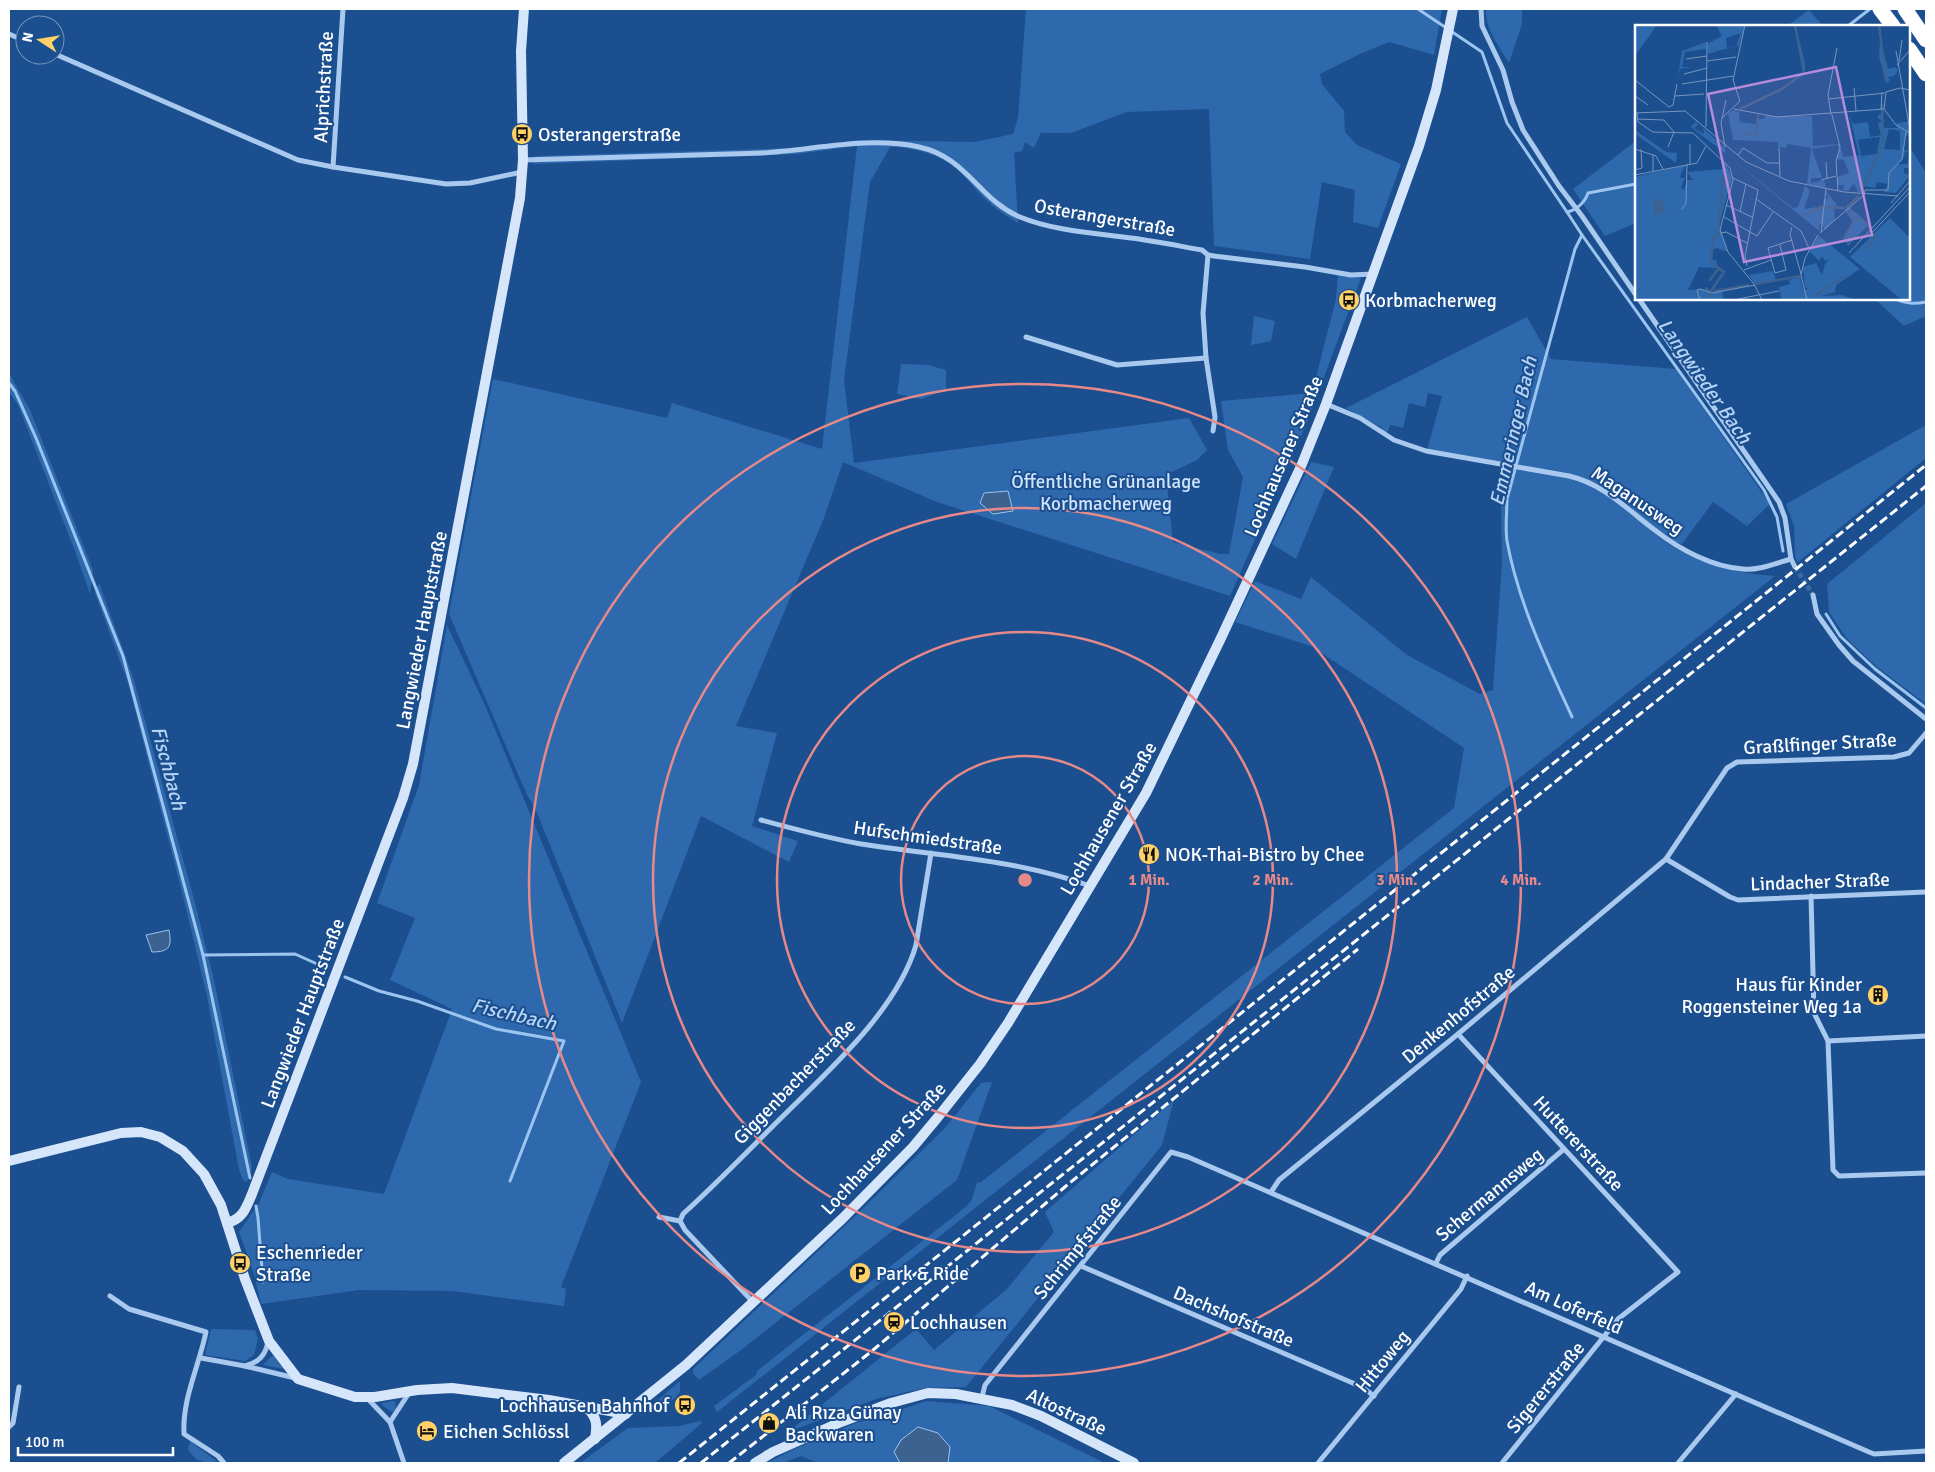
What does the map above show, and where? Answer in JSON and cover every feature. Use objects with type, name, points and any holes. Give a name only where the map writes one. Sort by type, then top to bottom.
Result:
[{"type":"highway","points":[[1905,9],[1926,40]]},
{"type":"highway","points":[[1910,50],[1926,74]]},
{"type":"main road","name":"Langwieder Hauptstraße","points":[[227,1223],[242,1216],[252,1194],[408,781],[421,724],[523,172],[521,51],[524,9]]},
{"type":"main road","name":"Lochhausener Straße","points":[[564,1463],[686,1365],[843,1218],[913,1147],[963,1087],[1008,1023],[1146,794],[1278,517],[1326,404],[1398,207],[1430,109],[1453,9]]},
{"type":"main road","points":[[9,1160],[121,1133],[141,1132],[160,1137],[183,1151],[204,1174],[221,1205],[257,1312],[269,1341],[298,1379],[355,1397],[452,1388],[549,1400],[626,1414]]},
{"type":"main road","name":"Altostraße","points":[[755,1463],[773,1452],[817,1432],[891,1403],[928,1393],[982,1397],[1012,1405],[1041,1416],[1134,1463]]},
{"type":"main road","points":[[587,1408],[595,1417],[597,1425],[594,1439]]},
{"type":"street","name":"Alprichstraße","points":[[334,167],[343,9]]},
{"type":"street","points":[[1481,9],[1482,26],[1503,70],[1512,102],[1523,130],[1559,186],[1635,294]]},
{"type":"street","points":[[65,58],[286,155],[334,167],[446,184],[470,183],[523,172]]},
{"type":"street","name":"Osterangerstraße","points":[[524,160],[761,153],[858,143],[895,143],[921,147],[945,156],[961,167],[1003,208],[1020,217],[1061,228],[1202,250],[1208,255],[1305,267],[1351,275],[1373,274]]},
{"type":"street","points":[[1208,255],[1203,313],[1206,358],[1215,417],[1213,431]]},
{"type":"street","points":[[1640,300],[1779,502],[1785,518],[1795,567]]},
{"type":"street","points":[[1026,337],[1117,365],[1206,358]]},
{"type":"street","name":"Maganusweg","points":[[1326,404],[1360,418],[1394,440],[1426,451],[1569,476],[1592,483],[1630,509],[1667,539],[1714,562],[1743,569],[1755,569],[1792,559]]},
{"type":"street","points":[[1813,595],[1817,614],[1839,645],[1854,661],[1926,719]]},
{"type":"street","name":"Graßlfinger Straße","points":[[1666,859],[1727,768],[1737,762],[1894,757],[1909,753],[1926,733]]},
{"type":"street","name":"Hufschmiedstraße","points":[[761,820],[818,836],[862,844],[999,862],[1049,873],[1090,886]]},
{"type":"street","name":"Giggenbacherstraße","points":[[680,1221],[683,1214],[845,1055],[899,985],[912,960],[916,945],[931,853]]},
{"type":"street","name":"Lindacher Straße","points":[[1666,859],[1738,900],[1926,892]]},
{"type":"street","name":"Denkenhofstraße","points":[[1271,1192],[1279,1180],[1458,1034],[1666,859]]},
{"type":"street","points":[[1811,896],[1814,1012],[1828,1040],[1833,1170],[1839,1176],[1926,1173]]},
{"type":"street","name":"Huttererstraße","points":[[1458,1034],[1678,1272]]},
{"type":"street","points":[[1828,1040],[1926,1036]]},
{"type":"street","name":"Schermannsweg","points":[[1436,1263],[1440,1254],[1564,1149]]},
{"type":"street","name":"Schrimpfstraße","points":[[982,1397],[984,1385],[1171,1152],[1188,1156],[1214,1168]]},
{"type":"street","name":"Am Loferfeld","points":[[1214,1168],[1874,1454],[1926,1451]]},
{"type":"street","points":[[659,1217],[680,1221],[685,1230],[753,1302]]},
{"type":"street","name":"Dachshofstraße","points":[[1081,1266],[1362,1387],[1374,1396]]},
{"type":"street","name":"Sigererstraße","points":[[1502,1463],[1618,1319],[1678,1272]]},
{"type":"street","name":"Hittoweg","points":[[1318,1463],[1461,1289],[1466,1276]]},
{"type":"street","points":[[110,1296],[129,1309],[206,1332],[201,1358],[187,1399],[183,1423],[184,1434],[218,1456],[224,1463]]},
{"type":"street","points":[[245,1366],[257,1363],[266,1352],[269,1341]]},
{"type":"street","points":[[201,1358],[298,1379]]},
{"type":"street","points":[[9,1427],[13,1423],[19,1387]]},
{"type":"street","points":[[390,1422],[410,1392]]},
{"type":"street","points":[[1678,1463],[1736,1394]]},
{"type":"street","points":[[365,1397],[390,1422],[404,1463]]},
{"type":"green space","name":"Öffentliche Grünanlage Korbmacherweg","points":[[1026,9],[1442,9],[1434,55],[1389,42],[1320,74],[1322,84],[1344,111],[1345,132],[1357,145],[1401,164],[1378,228],[1353,222],[1355,190],[1322,182],[1310,259],[1214,246],[1209,109],[1127,112],[1071,133],[1041,133],[1034,148],[1025,142],[1022,151],[1014,153],[1018,223],[988,202],[948,162],[923,152],[890,147],[870,182],[844,380],[854,463],[1189,418],[1207,450],[1197,460],[1166,475],[1173,542],[1220,554],[1229,554],[1243,477],[1228,450],[1221,401],[1312,393],[1336,299],[1338,274],[1361,278],[1306,425],[1230,596],[937,502],[843,462],[824,518],[736,726],[777,733],[752,826],[798,841],[789,862],[701,816],[622,1023],[535,808],[527,795],[449,614],[493,379],[667,418],[672,403],[822,449],[857,146],[797,154],[533,164],[535,156],[797,148],[858,140],[975,142],[1013,134],[1018,118]]},
{"type":"green space","points":[[1486,9],[1522,9],[1522,24],[1509,63],[1490,30]]},
{"type":"green space","points":[[1809,10],[1822,25],[1788,25]]},
{"type":"green space","points":[[1635,142],[1635,223],[1605,236],[1573,189]]},
{"type":"green space","points":[[1910,148],[1926,173],[1926,316],[1904,326],[1876,300],[1910,300]]},
{"type":"green space","points":[[1254,316],[1275,321],[1271,341],[1251,345]]},
{"type":"green space","points":[[1527,317],[1551,359],[1676,369],[1770,504],[1747,526],[1713,502],[1682,544],[1665,536],[1617,496],[1603,487],[1588,481],[1556,472],[1427,450],[1442,396],[1428,393],[1425,407],[1409,403],[1403,428],[1390,425],[1387,434],[1381,431],[1382,428],[1346,408]]},
{"type":"green space","points":[[901,364],[928,365],[946,370],[946,390],[921,399],[897,394]]},
{"type":"green space","points":[[9,373],[30,410],[93,570],[90,594],[18,405],[9,392]]},
{"type":"green space","points":[[1926,425],[1926,458],[1798,562],[1795,557],[1794,526],[1786,504]]},
{"type":"green space","points":[[1311,462],[1334,467],[1296,559],[1272,544]]},
{"type":"green space","points":[[1510,467],[1564,477],[1595,487],[1616,501],[1663,540],[1692,557],[1741,572],[1775,576],[717,1412],[714,1406],[756,1375],[757,1371],[967,1206],[972,1199],[977,1182],[980,1183],[1454,808],[1464,748],[1311,646],[1235,622],[1255,581],[1301,599],[1311,577],[1407,655],[1480,694],[1493,690],[1502,562],[1501,504]]},
{"type":"green space","points":[[1926,503],[1926,704],[1877,667],[1847,639],[1829,612],[1827,584]]},
{"type":"green space","points":[[99,583],[133,677],[195,903],[215,985],[252,1168],[247,1182],[243,1180],[239,1170],[207,996],[183,896],[128,683],[95,593]]},
{"type":"green space","points":[[447,625],[485,705],[641,1082],[561,1287],[566,1289],[564,1306],[452,1291],[359,1290],[261,1304],[254,1274],[239,1232],[259,1203],[272,1172],[288,1179],[384,1194],[452,1009],[390,980],[415,918],[377,903],[419,785]]},
{"type":"green space","points":[[992,1082],[957,1180],[741,1350],[699,1380],[693,1373],[693,1369],[945,1128],[981,1083]]},
{"type":"green space","points":[[1174,1100],[1162,1145],[966,1387],[926,1388],[876,1399],[788,1432],[916,1329],[934,1350],[1007,1289],[1054,1232],[1045,1212]]},
{"type":"green space","points":[[211,1329],[255,1330],[258,1339],[254,1355],[245,1361],[205,1355]]},
{"type":"green space","points":[[273,1355],[284,1369],[263,1365]]},
{"type":"green space","points":[[680,1381],[680,1392],[673,1399],[667,1404],[650,1407]]},
{"type":"green space","points":[[394,1401],[396,1403],[395,1410],[392,1412],[383,1406],[382,1403]]},
{"type":"green space","points":[[926,1401],[989,1406],[1105,1463],[948,1463],[950,1447],[938,1433],[918,1427],[895,1452],[900,1463],[818,1463],[801,1456],[783,1463],[767,1463],[794,1449],[856,1423]]},
{"type":"green space","points":[[700,1421],[702,1423],[655,1463],[580,1463],[628,1428],[679,1426]]},
{"type":"green space","points":[[190,1441],[219,1463],[203,1463],[203,1461],[197,1460],[188,1450]]},
{"type":"shaded area","points":[[1008,491],[1013,511],[993,514],[980,503],[984,493]]},
{"type":"shaded area","points":[[169,930],[170,944],[168,947],[163,951],[152,952],[146,935]]},
{"type":"shaded area","points":[[918,1427],[938,1433],[950,1447],[948,1463],[900,1463],[894,1452],[901,1440]]},
{"type":"waterway","name":"Langwieder Bach","points":[[1418,9],[1482,52],[1507,123],[1567,212],[1580,205],[1588,193],[1635,184]]},
{"type":"waterway","name":"Langwieder Bach","points":[[1849,25],[1870,9]]},
{"type":"waterway","name":"Langwieder Bach","points":[[1567,212],[1764,490],[1777,517],[1783,551]]},
{"type":"waterway","name":"Emmeringer Bach","points":[[1572,717],[1543,652],[1518,586],[1507,541],[1506,525],[1507,499],[1575,249],[1582,235]]},
{"type":"waterway","points":[[1898,300],[1910,303],[1926,302]]},
{"type":"waterway","name":"Fischbach","points":[[9,383],[15,391],[36,438],[123,656],[203,955],[250,1178]]},
{"type":"waterway","name":"Langwieder Bach","points":[[1826,614],[1840,636],[1875,669],[1926,708]]},
{"type":"waterway","points":[[203,955],[295,954],[326,968]]},
{"type":"waterway","name":"Fischbach","points":[[345,977],[379,991],[417,1001],[496,1029],[564,1041],[510,1181]]},
{"type":"waterway","name":"Fischbach","points":[[256,1206],[263,1282]]},
{"type":"tunnel","points":[[1795,567],[1813,595]]},
{"type":"railway","points":[[679,1463],[1926,465]]},
{"type":"railway","points":[[701,1463],[1926,486]]},
{"type":"railway","points":[[729,1463],[872,1351],[1066,1186],[1358,949]]},
{"type":"place","name":"Osterangerstraße","points":[[522,134]]},
{"type":"place","name":"Korbmacherweg","points":[[1349,300]]},
{"type":"place","name":"NOK-Thai-Bistro by Chee","points":[[1149,854]]},
{"type":"place","name":"Haus für Kinder Roggensteiner Weg 1a","points":[[1878,995]]},
{"type":"place","name":"Eschenrieder Straße","points":[[240,1263]]},
{"type":"place","name":"Park & Ride","points":[[860,1273]]},
{"type":"place","name":"Lochhausen","points":[[894,1322]]},
{"type":"place","name":"Lochhausen Bahnhof","points":[[685,1405]]},
{"type":"place","name":"Ali Rıza Günay Backwaren","points":[[769,1423]]},
{"type":"place","name":"Eichen Schlössl","points":[[427,1431]]}]
